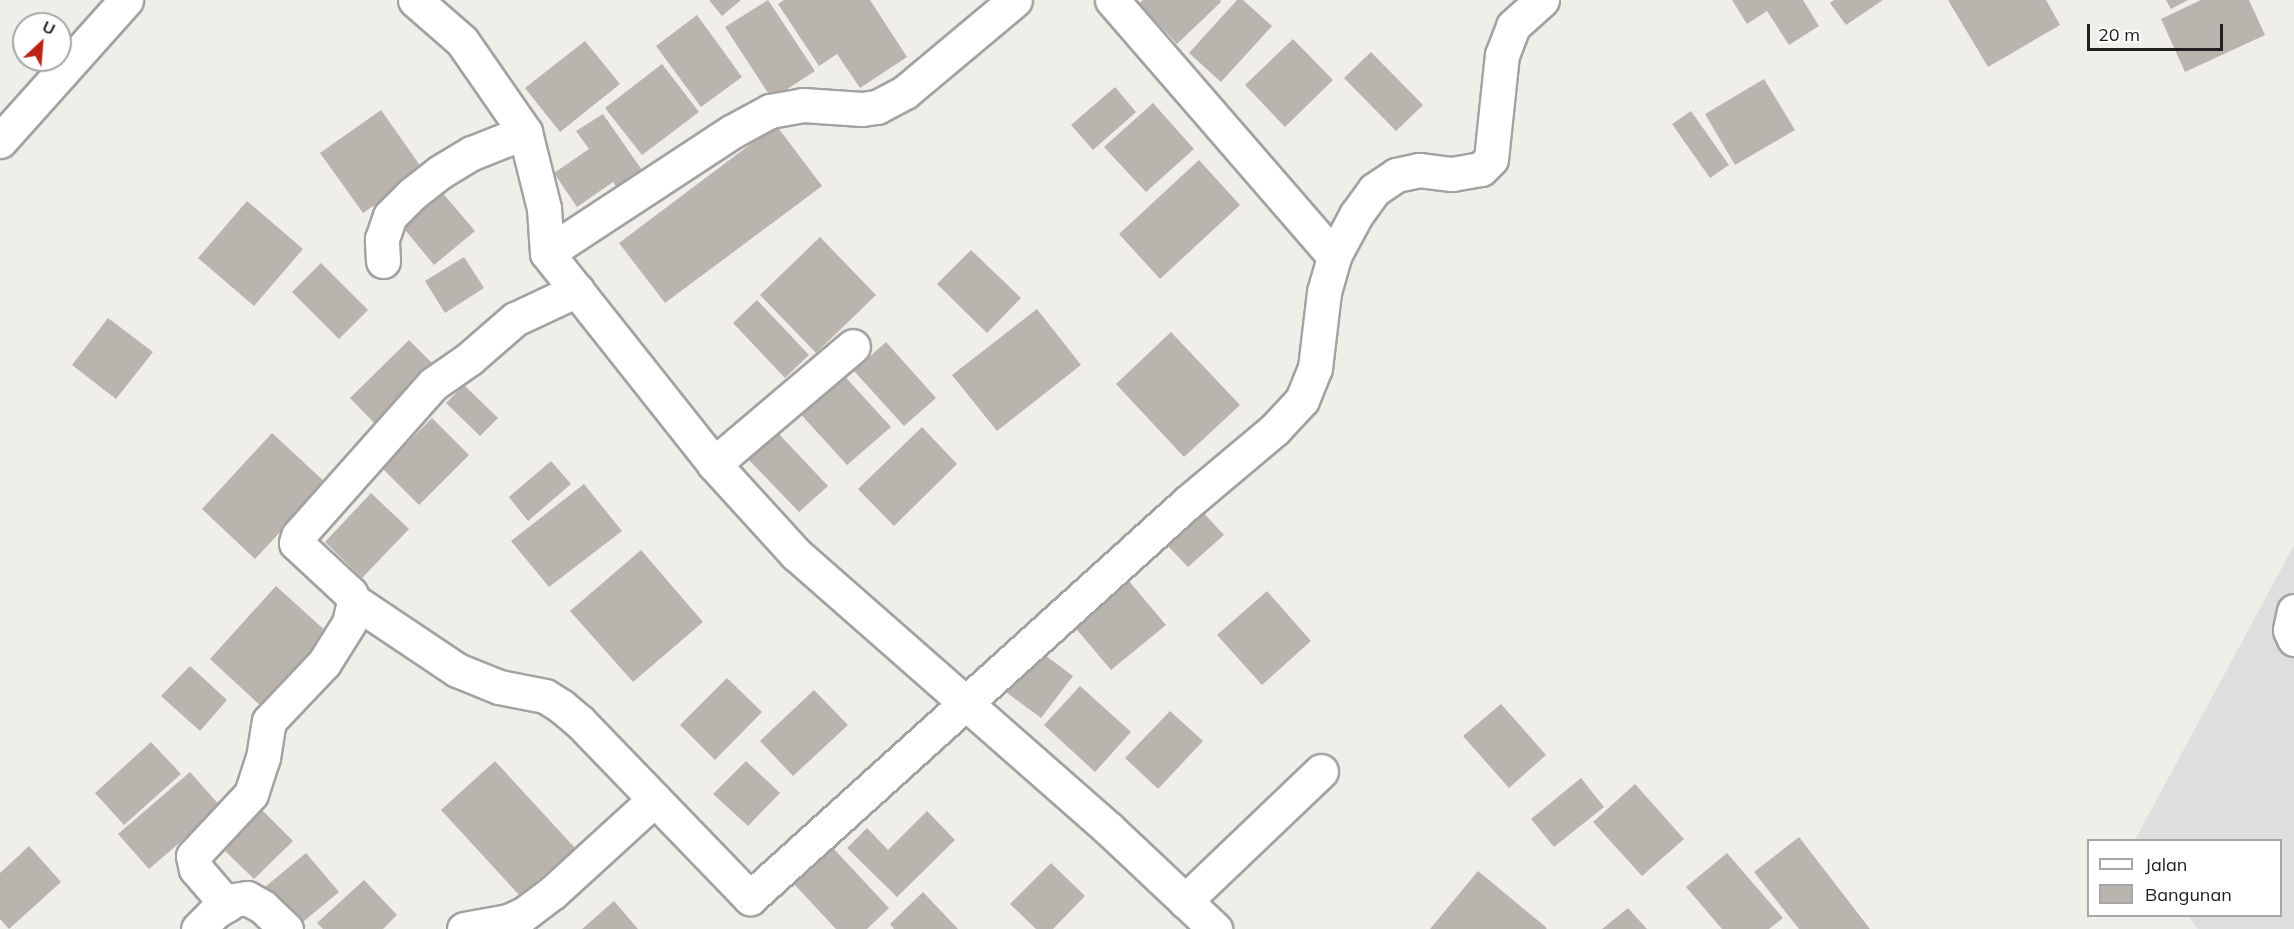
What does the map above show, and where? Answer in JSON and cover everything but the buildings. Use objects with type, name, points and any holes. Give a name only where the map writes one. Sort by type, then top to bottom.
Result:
[{"type":"street","points":[[0,141],[126,0]]},
{"type":"street","points":[[415,0],[462,41],[525,132],[544,208],[547,253],[714,464],[796,554],[965,705],[1109,829],[1215,929]]},
{"type":"street","points":[[547,253],[733,131],[770,111],[803,105],[862,109],[877,106],[905,92],[1015,0]]},
{"type":"street","points":[[1113,0],[1334,256]]},
{"type":"street","points":[[577,290],[515,318],[469,359],[433,384],[298,536],[296,543],[350,593],[354,601],[457,670],[499,687],[545,696],[561,706],[750,898],[1187,503],[1274,430],[1302,400],[1315,368],[1324,292],[1334,256],[1356,215],[1374,190],[1396,175],[1419,170],[1452,174],[1480,169],[1491,159],[1502,55],[1514,26],[1542,0]]},
{"type":"street","points":[[383,261],[382,239],[390,216],[412,194],[440,172],[472,153],[525,132]]},
{"type":"street","points":[[714,464],[853,346]]},
{"type":"street","points":[[226,905],[196,869],[193,856],[251,794],[263,758],[269,721],[324,663],[349,623],[354,601]]},
{"type":"street","points":[[2294,611],[2290,630],[2294,639]]},
{"type":"street","points":[[1185,901],[1321,771]]},
{"type":"street","points":[[464,929],[508,921],[524,914],[552,893],[655,799]]},
{"type":"street","points":[[198,929],[215,912],[226,905],[234,900],[247,898],[263,907],[286,929]]},
{"type":"shaded area","points":[[2294,545],[2294,929],[2198,929],[2189,917],[2282,917],[2282,839],[2136,839]]}]
